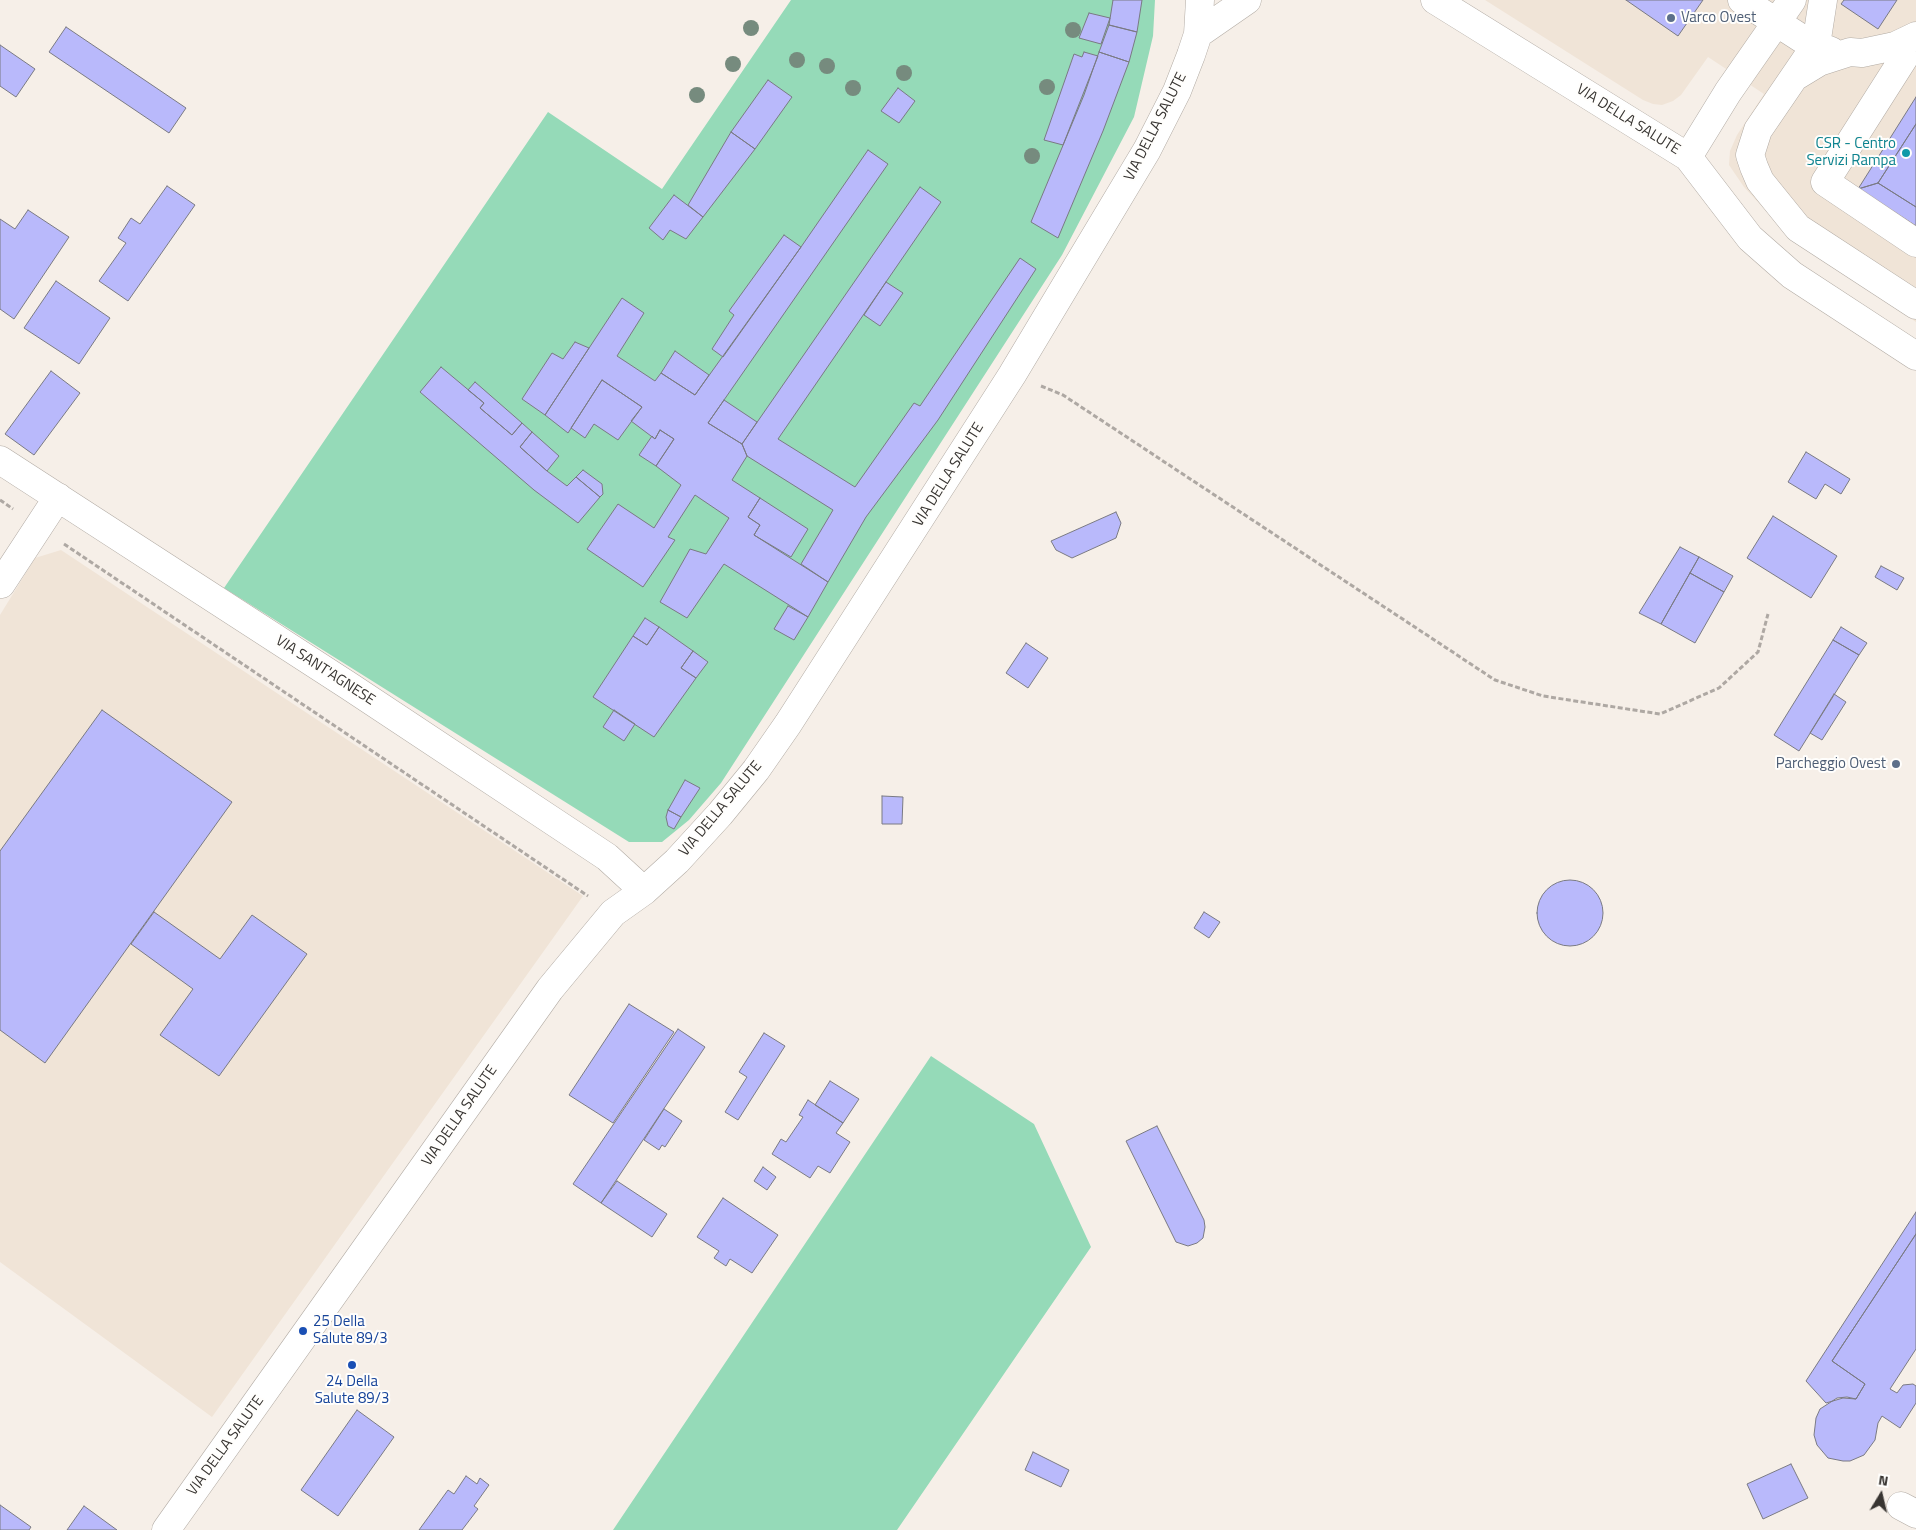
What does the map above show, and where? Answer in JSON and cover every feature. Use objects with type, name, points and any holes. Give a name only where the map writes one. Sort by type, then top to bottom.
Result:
[{"type":"street","name":"VIA DELLA SALUTE","points":[[166,1530],[550,988],[614,913],[644,891],[677,860],[720,814],[756,770],[799,707],[1012,375],[1147,150],[1177,91],[1198,34],[1200,0]]},
{"type":"street","points":[[1198,34],[1247,0]]},
{"type":"street","name":"VIA DELLA SALUTE","points":[[1435,0],[1688,157],[1750,238],[1792,275],[1916,356]]},
{"type":"street","points":[[1742,0],[1804,40],[1834,52],[1862,53],[1895,46],[1916,37]]},
{"type":"street","points":[[1688,157],[1728,92],[1792,0]]},
{"type":"street","points":[[1823,0],[1816,45],[1758,130],[1750,154],[1760,181],[1798,228],[1916,305]]},
{"type":"street","points":[[1916,37],[1825,182],[1916,243]]},
{"type":"street","points":[[1794,77],[1819,62],[1850,52]]},
{"type":"street","name":"VIA SANT'AGNESE","points":[[0,460],[349,686],[598,851],[644,891]]},
{"type":"street","points":[[1,584],[58,497]]},
{"type":"path","points":[[1012,375],[1063,395],[1495,680],[1543,696],[1660,714],[1719,688],[1758,652],[1768,614]]},
{"type":"path","points":[[0,500],[614,913]]},
{"type":"shaded area","points":[[1485,0],[1916,0],[1916,322],[1792,239],[1744,187],[1729,165],[1730,151],[1737,135],[1764,94],[1708,57],[1681,95],[1673,101],[1662,105],[1653,104],[1643,100]]},
{"type":"shaded area","points":[[61,550],[583,896],[212,1417],[0,1262],[0,615],[35,558]]},
{"type":"green space","points":[[791,0],[1155,0],[1153,36],[1134,117],[1062,255],[721,783],[689,820],[662,842],[629,842],[224,588],[548,112],[662,189]]},
{"type":"green space","points":[[931,1056],[1034,1124],[1091,1247],[897,1530],[613,1530]]},
{"type":"building","points":[[1113,0],[1142,0],[1137,32],[1109,25]]},
{"type":"building","name":"Varco Ovest","points":[[1626,0],[1703,0],[1678,36]]},
{"type":"building","points":[[1844,0],[1897,0],[1878,29],[1841,4]]},
{"type":"building","points":[[1089,13],[1110,18],[1101,44],[1079,38]]},
{"type":"building","points":[[1109,25],[1137,32],[1129,62],[1099,52]]},
{"type":"building","points":[[66,27],[186,108],[169,133],[49,52]]},
{"type":"building","points":[[0,45],[35,69],[16,97],[0,86]]},
{"type":"building","points":[[1084,52],[1098,56],[1063,145],[1044,140],[1074,54],[1082,57]]},
{"type":"building","points":[[1099,52],[1129,62],[1103,131],[1058,238],[1031,222],[1084,95]]},
{"type":"building","points":[[768,80],[792,97],[755,149],[731,132]]},
{"type":"building","points":[[898,88],[915,101],[899,123],[881,111]]},
{"type":"building","points":[[1916,97],[1916,124],[1878,183],[1858,189]]},
{"type":"building","name":"CSR - Centro Servizi Rampa","points":[[1916,124],[1916,207],[1878,183]]},
{"type":"building","points":[[731,132],[755,149],[703,217],[688,205]]},
{"type":"building","points":[[868,150],[888,164],[708,423],[742,444],[747,456],[732,480],[760,498],[748,517],[760,525],[754,535],[828,582],[808,617],[724,564],[687,618],[660,602],[690,549],[706,554],[729,518],[695,495],[668,537],[675,540],[643,587],[587,549],[618,504],[654,528],[681,485],[656,466],[674,439],[660,430],[655,439],[631,421],[642,407],[602,380],[568,433],[545,415],[622,298],[644,313],[617,356],[655,381],[661,373],[695,395]]},
{"type":"building","points":[[1878,183],[1916,207],[1916,226],[1858,189]]},
{"type":"building","points":[[167,186],[195,205],[128,301],[99,281],[126,243],[118,238],[131,218],[140,224]]},
{"type":"building","points":[[920,187],[941,202],[778,439],[855,487],[914,403],[920,406],[1020,258],[1036,269],[938,420],[866,517],[828,582],[801,564],[833,510],[747,456],[742,444]]},
{"type":"building","points":[[674,195],[703,217],[686,239],[670,230],[663,240],[649,228]]},
{"type":"building","points":[[28,210],[69,237],[14,319],[0,309],[0,219],[15,229]]},
{"type":"building","points":[[784,235],[801,247],[723,357],[712,349],[734,315],[729,311]]},
{"type":"building","points":[[56,281],[110,318],[79,364],[24,328]]},
{"type":"building","points":[[886,282],[903,293],[880,326],[864,315]]},
{"type":"building","points":[[575,342],[589,348],[545,415],[522,399],[552,353],[563,359]]},
{"type":"building","points":[[675,351],[709,375],[695,395],[661,373]]},
{"type":"building","points":[[441,367],[484,403],[480,408],[512,435],[522,423],[532,432],[520,447],[547,471],[567,486],[576,477],[600,497],[578,523],[534,490],[420,392]]},
{"type":"building","points":[[51,371],[80,393],[34,455],[5,434]]},
{"type":"building","points":[[602,380],[642,407],[618,440],[594,424],[585,438],[571,428]]},
{"type":"building","points":[[475,382],[522,423],[512,435],[480,408],[484,403],[468,390]]},
{"type":"building","points":[[724,400],[757,422],[742,444],[708,423]]},
{"type":"building","points":[[660,430],[674,439],[656,466],[639,455],[652,436],[655,439]]},
{"type":"building","points":[[532,432],[559,456],[547,471],[520,447]]},
{"type":"building","points":[[1806,452],[1850,479],[1841,494],[1825,484],[1816,499],[1788,482]]},
{"type":"building","points":[[583,470],[602,484],[603,494],[600,497],[576,477]]},
{"type":"building","points":[[760,498],[808,529],[791,557],[754,535],[760,525],[748,517]]},
{"type":"building","points":[[1116,512],[1121,523],[1116,538],[1072,558],[1056,550],[1051,541]]},
{"type":"building","points":[[1773,516],[1837,556],[1811,598],[1747,558]]},
{"type":"building","points":[[1680,547],[1699,557],[1661,624],[1639,613]]},
{"type":"building","points":[[1699,557],[1733,576],[1724,592],[1690,573]]},
{"type":"building","points":[[1881,566],[1904,578],[1897,590],[1875,577]]},
{"type":"building","points":[[1690,573],[1724,592],[1695,643],[1661,624]]},
{"type":"building","points":[[788,606],[808,617],[794,640],[774,629]]},
{"type":"building","points":[[645,618],[659,627],[647,645],[633,636]]},
{"type":"building","points":[[659,627],[693,651],[681,668],[696,678],[654,737],[593,697],[633,636],[647,645]]},
{"type":"building","points":[[1841,627],[1867,643],[1859,655],[1833,640]]},
{"type":"building","points":[[1833,640],[1859,655],[1799,751],[1774,735]]},
{"type":"building","points":[[1026,643],[1048,658],[1028,688],[1006,673]]},
{"type":"building","points":[[693,651],[708,662],[696,678],[681,668]]},
{"type":"building","points":[[1834,694],[1846,702],[1822,740],[1810,733]]},
{"type":"building","points":[[102,710],[232,802],[45,1063],[0,1030],[0,851]]},
{"type":"building","points":[[614,710],[635,724],[624,741],[603,727]]},
{"type":"building","points":[[685,780],[700,788],[681,817],[668,810]]},
{"type":"building","points":[[882,796],[903,797],[902,824],[882,824]]},
{"type":"building","points":[[668,810],[681,817],[674,829],[668,826],[666,817]]},
{"type":"building","points":[[1563,880],[1577,880],[1589,885],[1598,894],[1603,906],[1601,926],[1594,937],[1577,946],[1563,946],[1551,941],[1542,932],[1537,920],[1537,906],[1542,894],[1551,885]]},
{"type":"building","points":[[154,912],[220,959],[252,915],[307,954],[219,1076],[160,1035],[193,989],[131,944]]},
{"type":"building","points":[[1204,912],[1220,922],[1209,938],[1194,928]]},
{"type":"building","points":[[629,1004],[674,1032],[613,1123],[569,1095]]},
{"type":"building","points":[[678,1029],[705,1047],[601,1203],[573,1184]]},
{"type":"building","points":[[764,1033],[785,1046],[738,1120],[725,1112],[747,1077],[739,1072]]},
{"type":"building","points":[[830,1081],[859,1099],[843,1123],[815,1105]]},
{"type":"building","points":[[808,1100],[843,1123],[836,1133],[850,1142],[830,1173],[818,1166],[810,1178],[772,1154],[781,1139],[786,1142],[803,1117],[799,1115]]},
{"type":"building","points":[[664,1109],[682,1121],[665,1147],[662,1145],[659,1150],[644,1140]]},
{"type":"building","points":[[1157,1126],[1204,1220],[1203,1238],[1197,1243],[1188,1246],[1176,1242],[1126,1141]]},
{"type":"building","points":[[763,1167],[776,1177],[767,1190],[754,1181]]},
{"type":"building","points":[[617,1181],[667,1214],[652,1237],[601,1203]]},
{"type":"building","points":[[723,1198],[778,1235],[752,1273],[730,1259],[726,1266],[714,1258],[719,1251],[697,1237]]},
{"type":"building","points":[[1916,1212],[1916,1234],[1832,1361],[1865,1384],[1856,1399],[1843,1398],[1826,1403],[1806,1381]]},
{"type":"building","points":[[1916,1234],[1916,1349],[1890,1389],[1897,1393],[1903,1385],[1913,1384],[1916,1386],[1916,1403],[1900,1428],[1882,1416],[1878,1423],[1875,1440],[1864,1455],[1850,1461],[1828,1458],[1817,1445],[1814,1435],[1816,1418],[1820,1409],[1837,1398],[1847,1397],[1856,1399],[1865,1384],[1832,1361]]},
{"type":"building","points":[[357,1410],[394,1437],[338,1516],[301,1490]]},
{"type":"building","points":[[1033,1452],[1069,1470],[1061,1487],[1025,1470]]},
{"type":"building","points":[[1791,1464],[1808,1498],[1763,1519],[1747,1484]]},
{"type":"building","points":[[466,1476],[477,1484],[480,1478],[489,1485],[474,1506],[478,1509],[462,1530],[419,1530],[448,1490],[454,1494]]},
{"type":"building","points":[[0,1505],[31,1527],[29,1530],[0,1530]]},
{"type":"building","points":[[84,1506],[117,1530],[67,1530]]},
{"type":"place","name":"Varco Ovest","points":[[1671,18]]},
{"type":"place","name":"CSR - Centro Servizi Rampa","points":[[1906,153]]},
{"type":"place","name":"Parcheggio Ovest","points":[[1896,764]]},
{"type":"place","name":"25 Della Salute 89/3","points":[[303,1331]]},
{"type":"place","name":"24 Della Salute 89/3","points":[[352,1365]]}]
